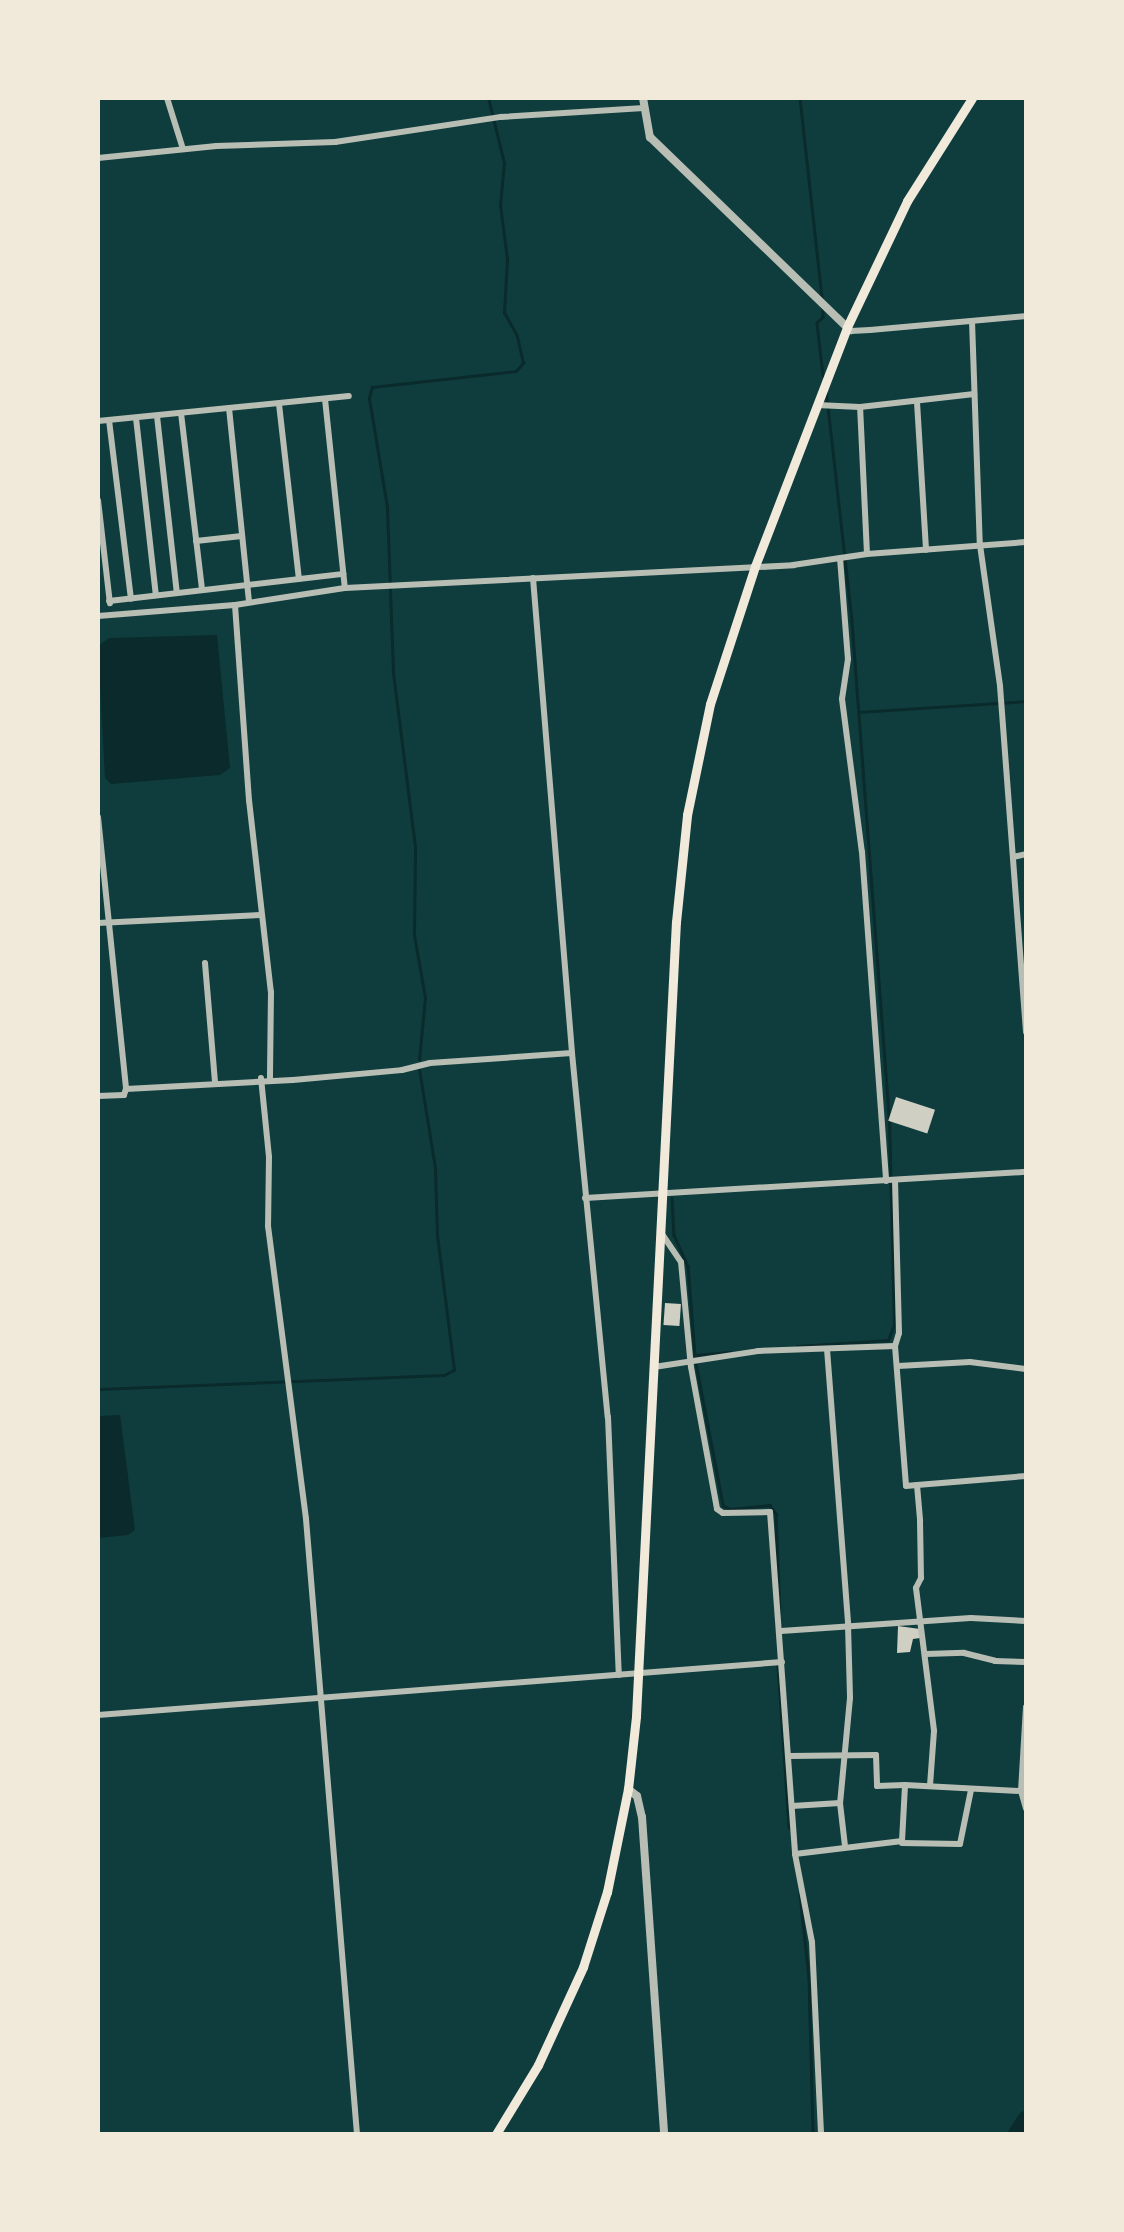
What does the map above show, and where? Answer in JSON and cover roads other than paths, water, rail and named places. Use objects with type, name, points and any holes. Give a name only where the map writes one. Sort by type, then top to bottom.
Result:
[{"type":"main road","points":[[496,2134],[538,2065],[583,1967],[607,1892],[628,1789],[685,829],[710,704],[755,566],[826,407],[847,327],[908,201],[972,98]]},
{"type":"street","points":[[168,98],[184,149]]},
{"type":"street","points":[[98,158],[184,149],[335,142],[502,117],[644,103],[650,136],[851,331],[1026,316]]},
{"type":"street","points":[[972,320],[980,545],[1000,686],[1026,1032]]},
{"type":"street","points":[[826,407],[860,408],[974,394]]},
{"type":"street","points":[[98,421],[350,396]]},
{"type":"street","points":[[325,399],[345,588]]},
{"type":"street","points":[[916,402],[926,550]]},
{"type":"street","points":[[279,404],[298,579]]},
{"type":"street","points":[[229,408],[249,602]]},
{"type":"street","points":[[860,408],[866,554]]},
{"type":"street","points":[[181,413],[202,590]]},
{"type":"street","points":[[157,416],[178,593]]},
{"type":"street","points":[[136,418],[156,596]]},
{"type":"street","points":[[109,420],[131,599]]},
{"type":"street","points":[[98,500],[111,614]]},
{"type":"street","points":[[196,541],[242,536]]},
{"type":"street","points":[[98,616],[234,604],[345,588],[755,566],[1026,542]]},
{"type":"street","points":[[840,558],[848,659],[842,699],[862,852],[890,1180],[899,1334],[895,1346],[906,1486],[1026,1476]]},
{"type":"street","points":[[109,601],[342,574]]},
{"type":"street","points":[[533,578],[572,1053],[608,1417],[619,1675]]},
{"type":"street","points":[[234,604],[271,992],[266,1079],[268,1226],[306,1519],[357,2134]]},
{"type":"street","points":[[98,816],[126,1089],[124,1095],[98,1096]]},
{"type":"street","points":[[1013,857],[1026,854]]},
{"type":"street","points":[[98,923],[261,915]]},
{"type":"street","points":[[204,964],[216,1082]]},
{"type":"street","points":[[126,1089],[572,1053]]},
{"type":"street","points":[[586,1198],[1026,1172]]},
{"type":"street","points":[[660,1230],[681,1262],[690,1362],[717,1509],[723,1514],[770,1512],[796,1854],[812,1942],[821,2134]]},
{"type":"street","points":[[654,1367],[758,1351],[895,1346]]},
{"type":"street","points":[[827,1349],[848,1625],[850,1698],[840,1803],[845,1846]]},
{"type":"street","points":[[898,1366],[970,1362],[1026,1370]]},
{"type":"street","points":[[917,1485],[920,1623],[934,1731],[930,1785]]},
{"type":"street","points":[[781,1631],[971,1618],[1026,1621]]},
{"type":"street","points":[[926,1654],[964,1653],[994,1661],[1026,1662]]},
{"type":"street","points":[[98,1715],[322,1701],[782,1662]]},
{"type":"street","points":[[1026,1707],[1022,1792],[1026,1808]]},
{"type":"street","points":[[789,1756],[876,1755],[877,1786],[930,1785],[1022,1792]]},
{"type":"street","points":[[894,1843],[902,1841],[905,1785]]},
{"type":"street","points":[[628,1789],[636,1796],[642,1818],[664,2134]]},
{"type":"street","points":[[796,1854],[894,1843],[960,1844],[971,1790]]},
{"type":"street","points":[[792,1806],[840,1803]]},
{"type":"water","points":[[217,635],[230,768],[220,775],[111,784],[105,778],[98,646],[109,638]]},
{"type":"water","points":[[120,1415],[135,1530],[128,1535],[98,1538],[98,1416]]},
{"type":"waterway","points":[[419,1060],[425,998],[414,935],[415,847],[393,672],[387,507],[369,398],[372,387],[516,371],[523,363],[517,336],[504,313],[507,259],[500,205],[504,163],[488,98]]},
{"type":"waterway","points":[[800,98],[822,298]]},
{"type":"waterway","points":[[823,306],[823,317],[817,323],[823,376]]},
{"type":"waterway","points":[[797,1346],[888,1340],[894,1325],[889,1121],[851,616],[826,393]]},
{"type":"waterway","points":[[858,712],[1026,701]]},
{"type":"waterway","points":[[98,1389],[444,1375],[454,1370],[437,1236],[435,1168],[419,1069]]},
{"type":"waterway","points":[[672,1198],[674,1235],[688,1266],[695,1355]]},
{"type":"waterway","points":[[695,1355],[730,1352]]},
{"type":"waterway","points":[[696,1363],[723,1505],[730,1509],[770,1505],[776,1514],[780,1612]]},
{"type":"waterway","points":[[778,1665],[789,1828]]},
{"type":"waterway","points":[[800,1894],[809,1978],[813,2134]]},
{"type":"waterway","points":[[1017,2134],[1026,2120]]}]
